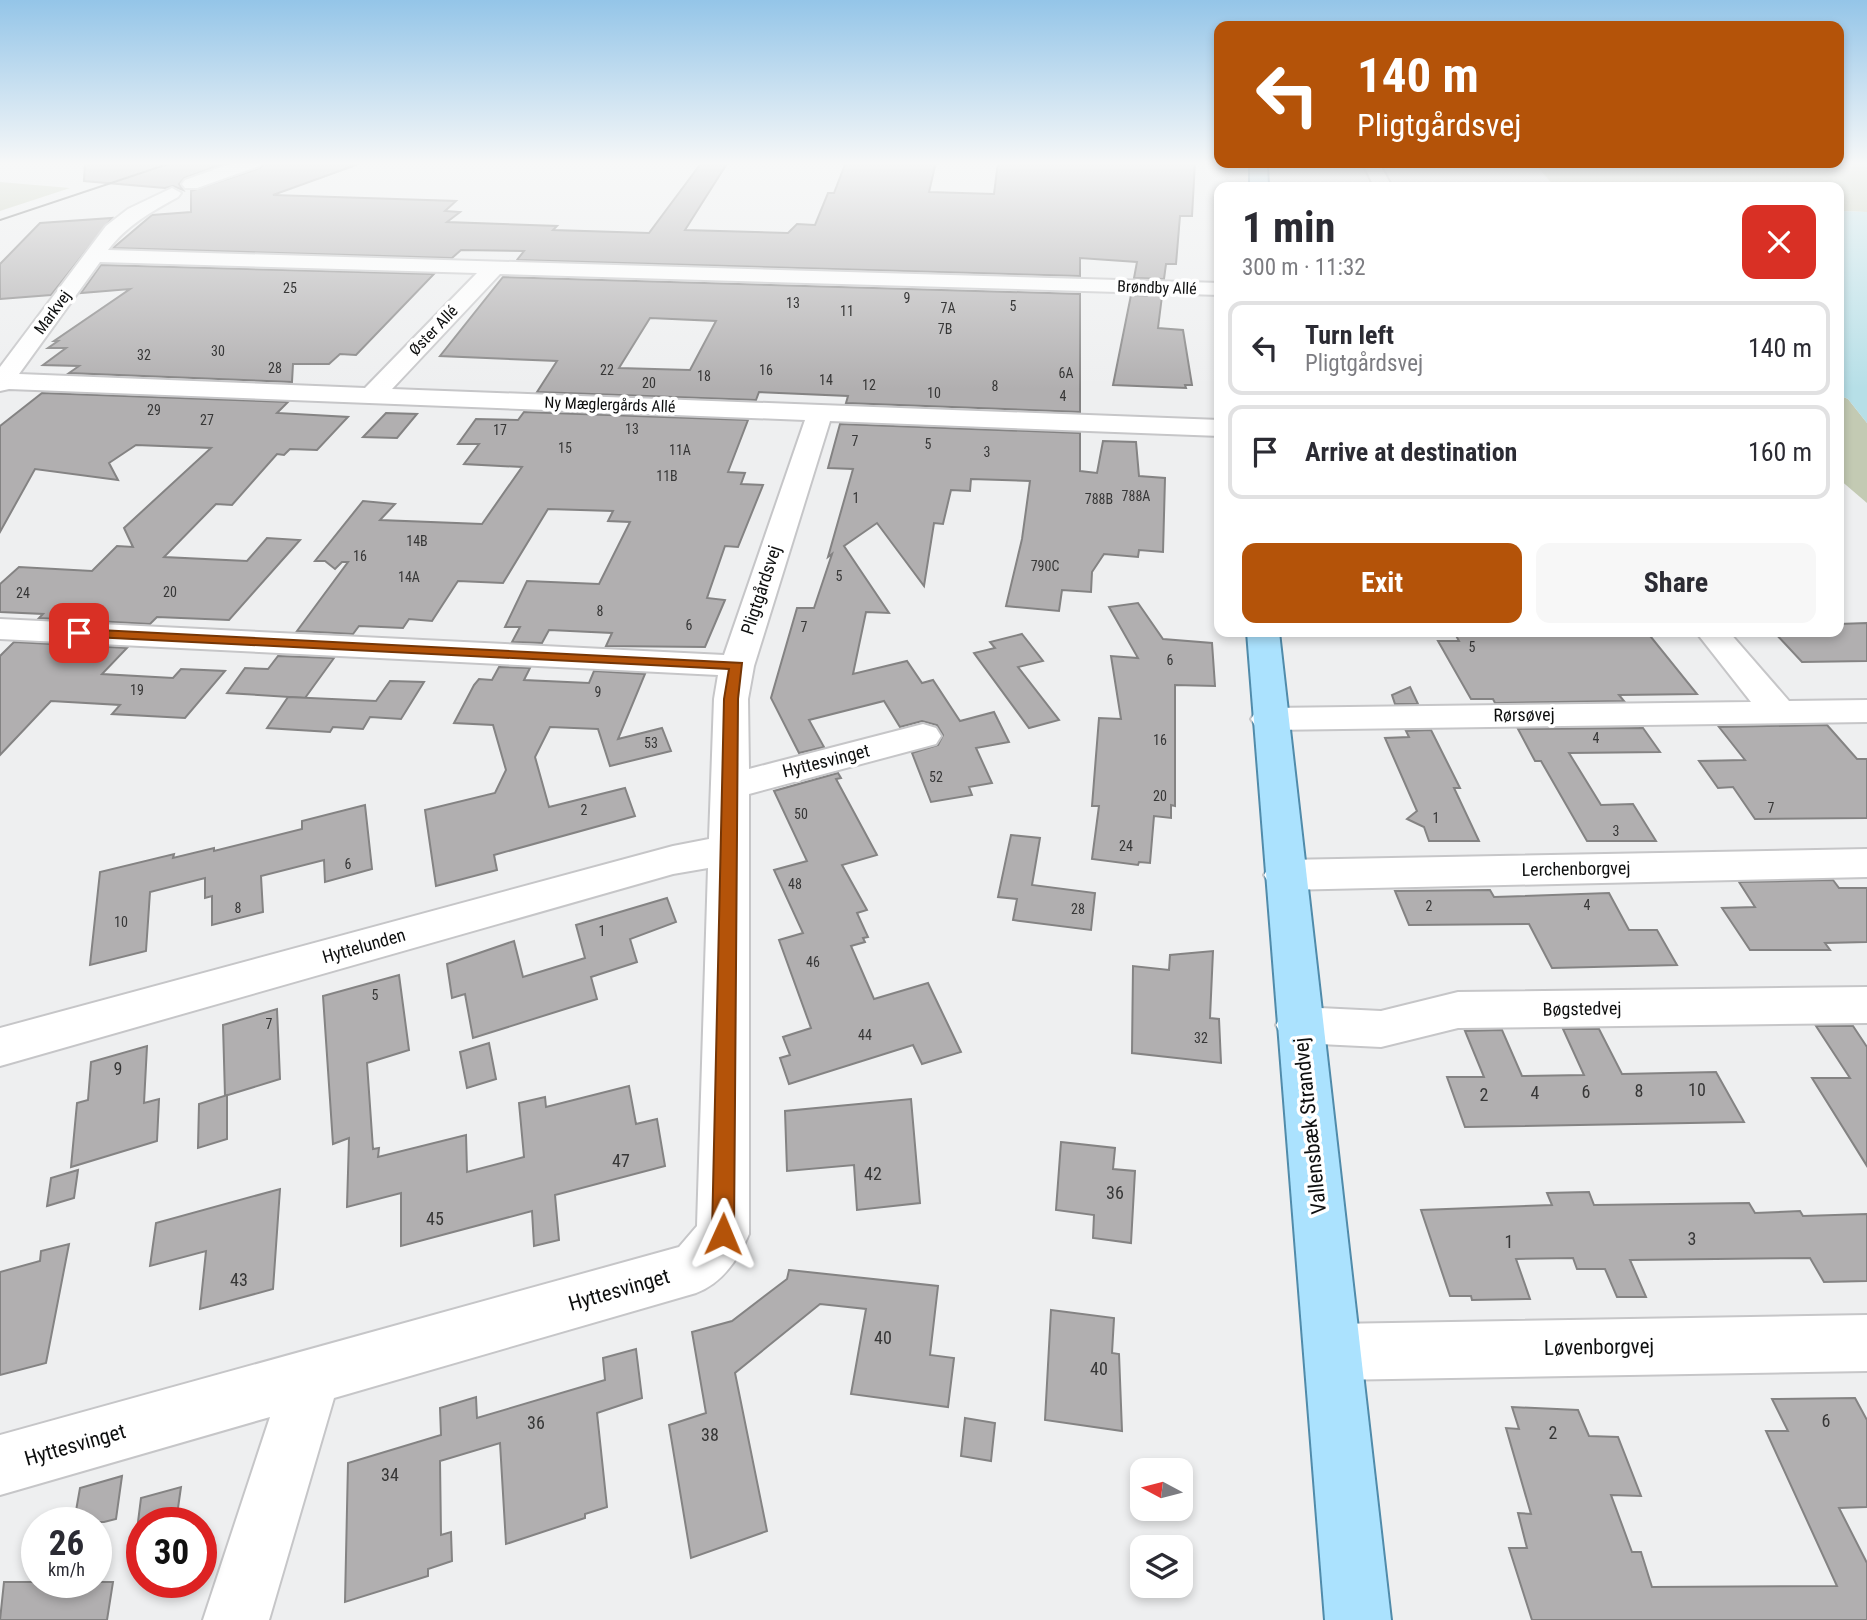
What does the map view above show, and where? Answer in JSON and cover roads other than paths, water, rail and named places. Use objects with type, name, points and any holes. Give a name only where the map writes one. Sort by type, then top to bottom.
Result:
[{"type":"main road","name":"Vallensbæk Strandvej","points":[[1263,637],[1284,875],[1358,1620]]},
{"type":"street","name":"Markvej","points":[[1,382],[107,238]]},
{"type":"street","name":"Brøndby Allé","points":[[94,256],[1214,289]]},
{"type":"street","name":"Øster Allé","points":[[372,395],[495,267]]},
{"type":"street","name":"Ny Mæglergårds Allé","points":[[1,382],[1214,428]]},
{"type":"street","name":"Pligtgårdsvej","points":[[737,666],[820,412]]},
{"type":"street","points":[[0,629],[737,666]]},
{"type":"street","points":[[1716,637],[1778,711]]},
{"type":"street","name":"Hyttesvinget","points":[[0,1465],[696,1268],[723,1234],[731,699],[737,666]]},
{"type":"street","name":"Rørsøvej","points":[[1269,719],[1867,710]]},
{"type":"street","name":"Hyttesvinget","points":[[730,786],[923,736]]},
{"type":"street","name":"Hyttelunden","points":[[0,1047],[673,860],[729,850]]},
{"type":"street","name":"Lerchenborgvej","points":[[1284,875],[1867,863]]},
{"type":"street","name":"Bøgstedvej","points":[[1300,1025],[1381,1029],[1458,1010],[1867,1005]]},
{"type":"street","name":"Løvenborgvej","points":[[1332,1352],[1867,1343]]},
{"type":"street","points":[[236,1620],[311,1379]]},
{"type":"water","points":[[1844,238],[1867,238],[1867,423],[1844,397]]}]
